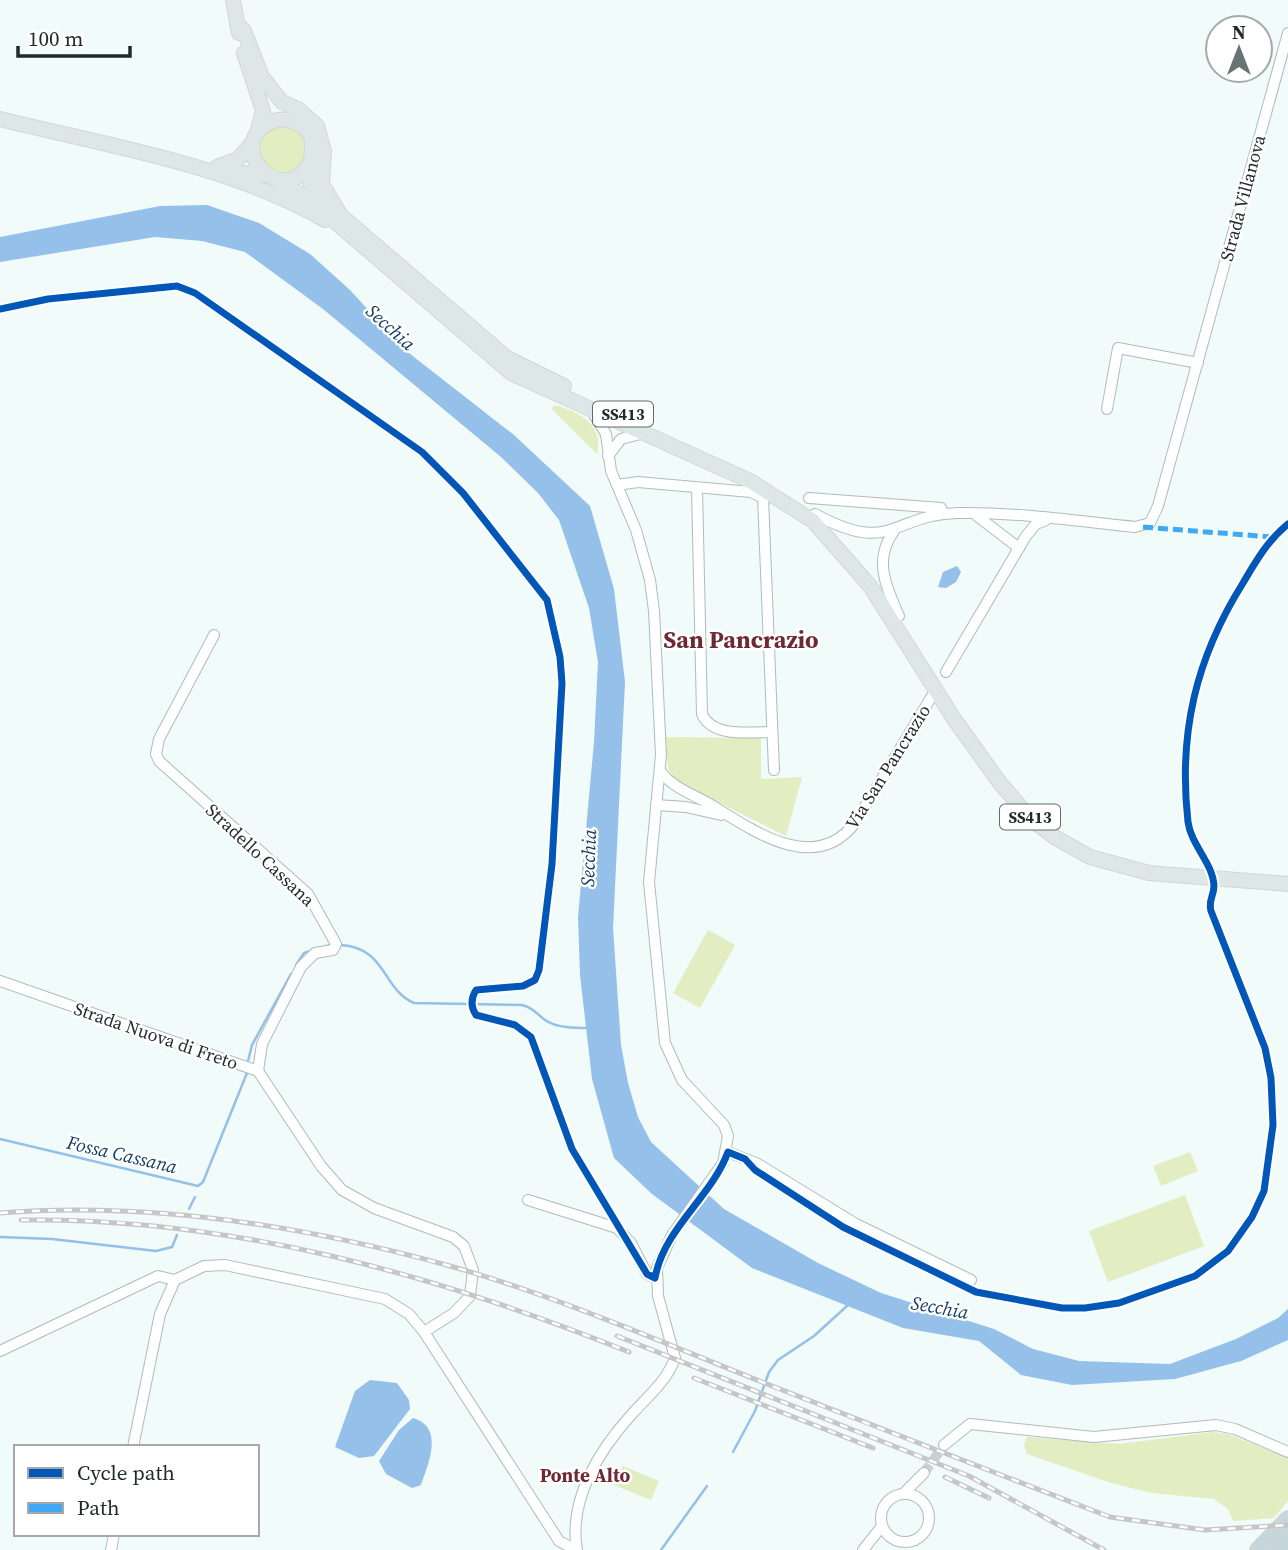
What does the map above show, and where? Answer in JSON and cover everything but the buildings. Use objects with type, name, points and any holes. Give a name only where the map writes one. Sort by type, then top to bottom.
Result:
[{"type":"highway","points":[[1258,1550],[1288,1519]]},
{"type":"highway","points":[[1279,1550],[1288,1541]]},
{"type":"main road","name":"SS413","points":[[233,0],[263,118],[255,138],[256,163],[270,177],[311,201],[504,368],[768,491],[813,521],[870,586],[954,719],[1012,798],[1032,820],[1056,838],[1107,863],[1171,875],[1288,884]]},
{"type":"main road","name":"SS413","points":[[237,24],[244,31],[262,76],[282,102],[298,109],[317,125],[324,151],[322,184],[340,214]]},
{"type":"main road","name":"SS413","points":[[255,88],[310,135],[313,156],[309,169],[311,187],[315,194],[507,358],[754,473],[815,514],[859,560],[899,616],[975,745]]},
{"type":"main road","points":[[0,120],[204,170],[288,202],[323,219],[352,238]]},
{"type":"main road","points":[[204,170],[238,159],[261,128],[277,120],[295,121]]},
{"type":"main road","points":[[204,170],[295,178],[303,173],[313,156]]},
{"type":"street","name":"Strada Villanova","points":[[1052,519],[1135,527],[1150,523],[1158,506],[1288,33]]},
{"type":"street","points":[[1107,409],[1118,348],[1198,363]]},
{"type":"street","points":[[0,1351],[158,1276],[175,1279],[204,1266],[225,1265],[385,1299],[409,1314],[424,1332],[559,1541],[577,1550],[579,1508],[596,1462],[616,1432],[656,1389],[675,1358],[655,1278],[659,1260],[672,1235],[719,1171],[728,1152],[724,1125],[682,1080],[665,1043],[649,882],[660,771],[660,690],[650,580],[636,530],[608,456],[606,434],[590,408]]},
{"type":"street","points":[[608,456],[621,439],[645,433]]},
{"type":"street","points":[[617,485],[638,482],[756,494],[764,503],[774,770]]},
{"type":"street","points":[[697,488],[702,714],[709,725],[722,730],[772,732]]},
{"type":"street","points":[[809,498],[941,508]]},
{"type":"street","points":[[899,616],[882,574],[884,548],[896,530],[902,505]]},
{"type":"street","points":[[815,514],[855,532],[879,534],[932,517],[972,514],[1052,519]]},
{"type":"street","points":[[972,514],[1019,548]]},
{"type":"street","points":[[946,672],[1019,548],[1036,524],[1052,519]]},
{"type":"street","name":"Stradello Cassana","points":[[214,635],[159,739],[156,754],[159,761],[308,894],[327,925],[336,948],[315,953],[302,967],[262,1044],[258,1071]]},
{"type":"street","name":"Via San Pancrazio","points":[[660,771],[673,786],[727,816],[798,848],[822,848],[837,842],[855,823],[932,696]]},
{"type":"street","name":"Via San Pancrazio","points":[[658,791],[688,795]]},
{"type":"street","name":"Via San Pancrazio","points":[[656,805],[686,807],[727,816]]},
{"type":"street","name":"Strada Nuova di Freto","points":[[0,981],[258,1071],[321,1166],[342,1190],[361,1203],[453,1237],[464,1246],[473,1270],[470,1296],[454,1312],[424,1332]]},
{"type":"street","points":[[728,1152],[758,1164],[856,1224],[971,1279]]},
{"type":"street","points":[[528,1200],[617,1228],[631,1243],[647,1274],[655,1278]]},
{"type":"street","points":[[133,1445],[160,1314],[175,1279]]},
{"type":"street","points":[[944,1445],[970,1424],[1094,1437],[1216,1426],[1235,1429],[1288,1452]]},
{"type":"street","points":[[920,1499],[922,1475],[903,1494],[884,1504],[880,1515],[882,1526],[890,1537],[907,1546],[922,1534]]},
{"type":"street","points":[[903,1494],[920,1499],[925,1505],[929,1520],[922,1534],[919,1550]]},
{"type":"street","points":[[864,1550],[882,1526]]},
{"type":"street","points":[[864,1550],[890,1537]]},
{"type":"green space","points":[[283,125],[300,132],[307,149],[300,166],[283,173],[266,166],[259,149],[266,132]]},
{"type":"green space","points":[[554,405],[572,411],[588,421],[597,435],[597,454],[552,409]]},
{"type":"green space","points":[[665,737],[761,738],[761,779],[802,777],[786,836],[678,782],[668,769]]},
{"type":"green space","points":[[708,930],[735,945],[700,1008],[673,993]]},
{"type":"green space","points":[[1190,1152],[1198,1171],[1161,1186],[1153,1166]]},
{"type":"green space","points":[[1185,1195],[1204,1246],[1108,1282],[1089,1231]]},
{"type":"green space","points":[[1213,1432],[1228,1434],[1288,1458],[1288,1501],[1274,1518],[1233,1521],[1228,1509],[1214,1499],[1152,1493],[1111,1483],[1027,1454],[1024,1445],[1027,1437],[1119,1444]]},
{"type":"green space","points":[[623,1466],[659,1481],[651,1500],[614,1485]]},
{"type":"water","name":"Secchia","points":[[207,205],[259,223],[310,254],[350,290],[405,350],[514,435],[590,506],[614,589],[625,682],[613,928],[621,1045],[638,1117],[651,1142],[724,1209],[818,1263],[881,1293],[994,1329],[1033,1349],[1079,1361],[1170,1364],[1236,1339],[1278,1318],[1288,1309],[1288,1340],[1241,1361],[1175,1379],[1072,1385],[1021,1375],[979,1341],[903,1328],[752,1268],[652,1194],[614,1158],[592,1079],[580,975],[578,917],[594,742],[598,662],[589,608],[559,520],[538,493],[501,457],[323,309],[245,252],[202,241],[155,237],[0,262],[0,237],[160,206]]},
{"type":"water","points":[[957,566],[961,572],[956,582],[946,588],[938,587],[943,572]]},
{"type":"water","points":[[370,1380],[397,1383],[409,1400],[410,1409],[374,1456],[359,1458],[335,1447],[355,1391]]},
{"type":"water","points":[[413,1418],[429,1429],[432,1447],[421,1485],[412,1488],[386,1474],[379,1461],[399,1430]]},
{"type":"waterway","name":"Fossa Cassana","points":[[296,965],[304,953],[330,945]]},
{"type":"waterway","name":"Fossa Cassana","points":[[341,945],[367,953],[395,988],[414,1003],[522,1005],[555,1025],[589,1028]]},
{"type":"waterway","name":"Fossa Cassana","points":[[247,1065],[252,1045],[291,974]]},
{"type":"waterway","name":"Fossa Cassana","points":[[0,1139],[198,1186],[203,1182],[247,1073]]},
{"type":"waterway","points":[[189,1209],[195,1197]]},
{"type":"waterway","points":[[0,1237],[52,1239],[156,1251],[172,1247],[177,1235]]},
{"type":"waterway","points":[[733,1452],[755,1411],[769,1372],[778,1360],[814,1336],[848,1305]]},
{"type":"waterway","points":[[661,1550],[707,1486]]},
{"type":"tunnel","points":[[924,1473],[944,1445]]},
{"type":"railway","points":[[0,1213],[57,1210],[171,1214],[284,1228],[395,1252],[490,1278],[568,1305],[1110,1517],[1205,1530],[1288,1525]]},
{"type":"railway","points":[[21,1220],[99,1222],[177,1229],[255,1240],[331,1256],[482,1298],[629,1352]]},
{"type":"railway","points":[[617,1336],[969,1476],[1104,1550]]},
{"type":"railway","points":[[694,1378],[873,1448]]},
{"type":"railway","points":[[945,1477],[989,1498]]},
{"type":"marked path","points":[[1143,527],[1272,537]]},
{"type":"cycle path","points":[[0,309],[48,299],[177,286],[195,293],[422,452],[463,493],[547,600],[560,657],[562,683],[552,864],[539,970],[535,980],[523,986],[476,990],[472,1005],[476,1015],[515,1025],[531,1037],[572,1149],[647,1274],[655,1278],[668,1244],[711,1184],[728,1152],[745,1159],[755,1170],[843,1227],[976,1292],[1062,1308],[1119,1303],[1195,1276],[1228,1251],[1252,1217],[1264,1191],[1273,1125],[1271,1078],[1265,1048],[1211,911],[1213,878],[1188,822],[1186,758],[1194,697],[1213,639],[1258,559],[1274,537],[1288,524]]},
{"type":"district","name":"San Pancrazio","points":[[741,640]]},
{"type":"district","name":"Ponte Alto","points":[[585,1475]]}]
